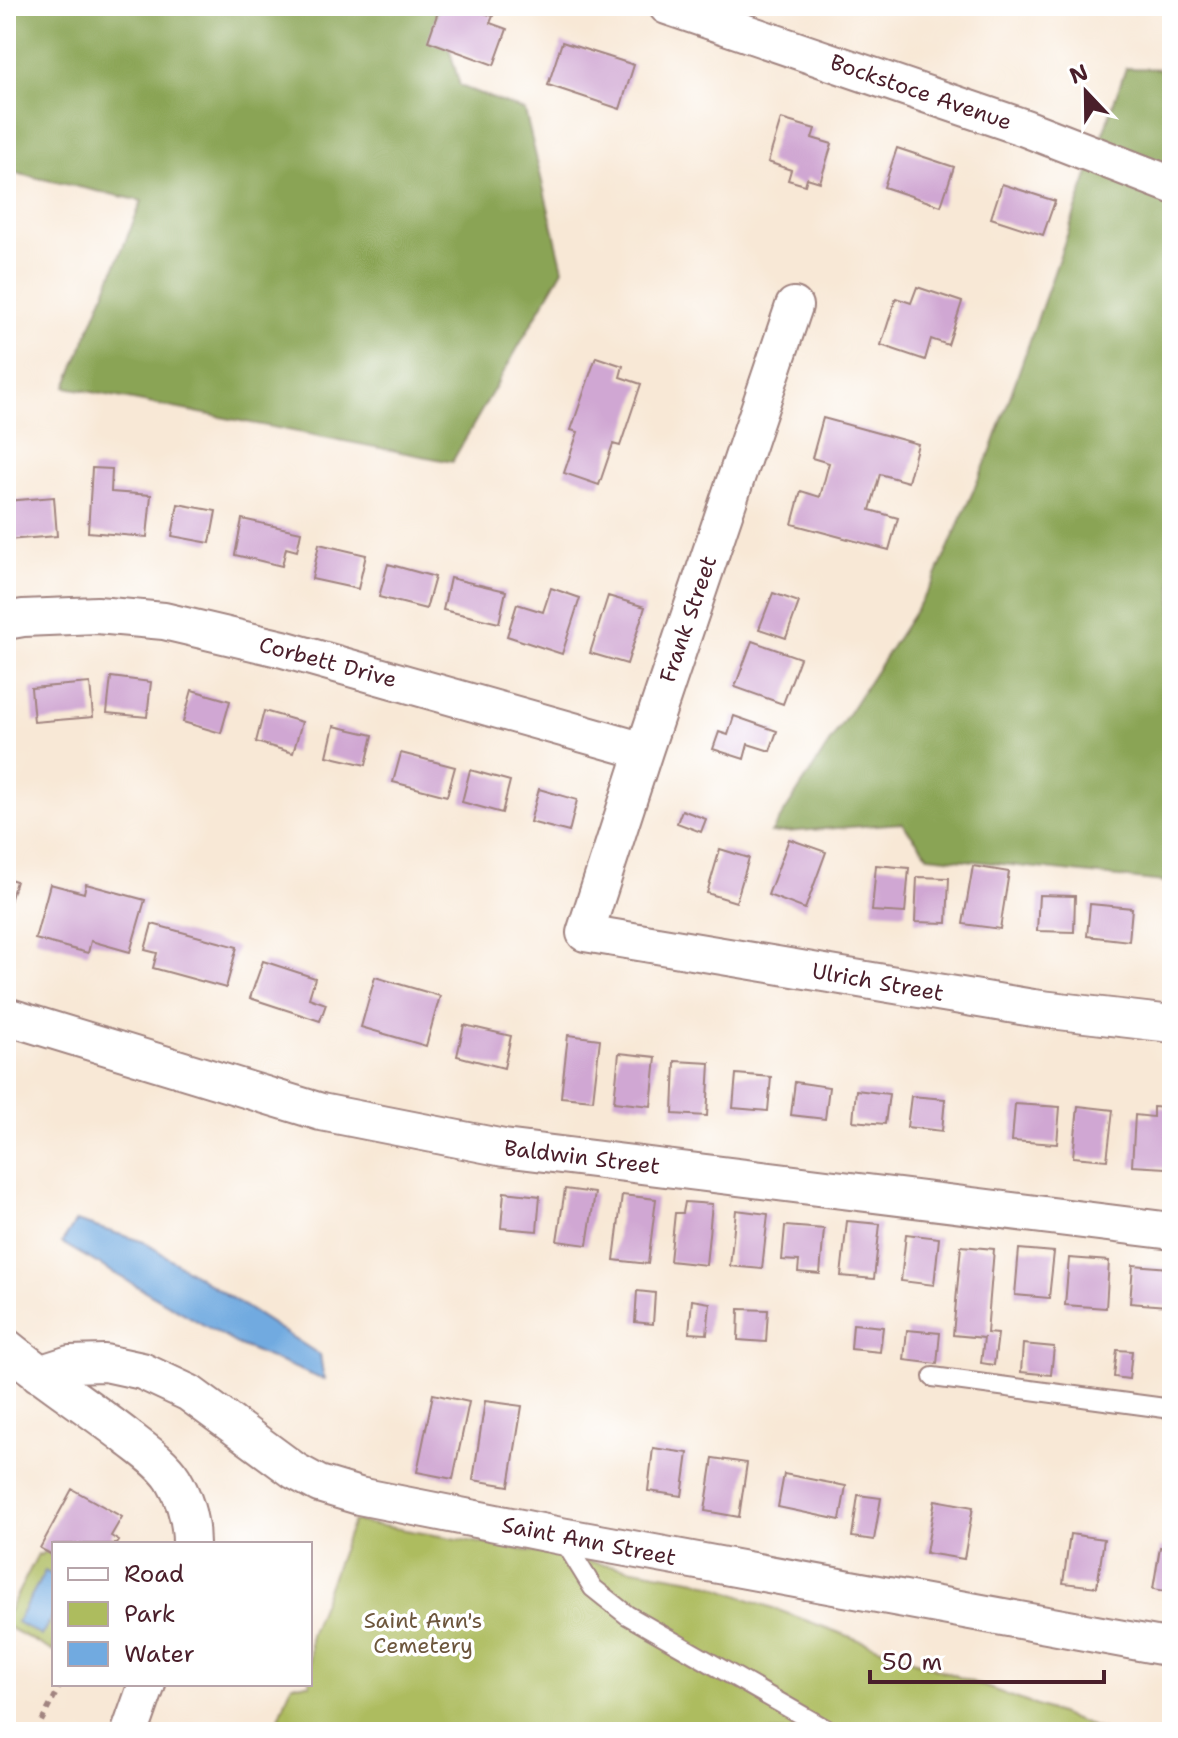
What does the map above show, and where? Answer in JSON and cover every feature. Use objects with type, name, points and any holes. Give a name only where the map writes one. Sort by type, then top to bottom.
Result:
[{"type":"street","name":"Bockstoce Avenue","points":[[667,6],[1025,128],[1172,185]]},
{"type":"street","name":"Frank Street","points":[[585,933],[794,306]]},
{"type":"street","name":"Corbett Drive","points":[[6,621],[97,615],[164,621],[283,649],[644,751]]},
{"type":"street","name":"Ulrich Street","points":[[585,933],[1033,1008],[1172,1024]]},
{"type":"street","name":"Baldwin Street","points":[[6,1016],[321,1112],[504,1148],[1172,1231]]},
{"type":"street","points":[[6,1347],[130,1439],[171,1476],[183,1498],[191,1523],[191,1542]]},
{"type":"street","name":"Saint Ann Street","points":[[39,1374],[70,1364],[105,1363],[142,1371],[189,1393],[295,1471],[319,1484],[359,1496],[1172,1648]]},
{"type":"street","points":[[130,1732],[146,1686]]},
{"type":"lane","points":[[933,1377],[1172,1409]]},
{"type":"lane","points":[[561,1536],[593,1588],[627,1615],[831,1732]]},
{"type":"path","points":[[36,1732],[60,1686]]},
{"type":"green space","points":[[6,6],[437,6],[460,86],[525,111],[563,269],[452,462],[66,387],[142,201],[6,171]]},
{"type":"green space","points":[[1126,68],[1172,69],[1172,883],[929,856],[902,823],[771,833],[933,583],[992,448]]},
{"type":"green space","name":"Saint Ann's Cemetery","points":[[353,1521],[697,1580],[1107,1732],[274,1732],[291,1686],[312,1686],[312,1630]]},
{"type":"green space","points":[[44,1551],[52,1555],[52,1651],[6,1626],[6,1616],[38,1554]]},
{"type":"water","points":[[76,1221],[144,1242],[320,1355],[324,1380],[237,1344],[62,1243]]},
{"type":"water","points":[[45,1571],[52,1575],[52,1617],[41,1636],[17,1622]]},
{"type":"building","points":[[440,6],[461,12],[464,6],[493,16],[490,23],[507,29],[494,65],[428,41]]},
{"type":"building","points":[[562,42],[634,65],[620,109],[548,85]]},
{"type":"building","points":[[781,119],[815,129],[812,138],[832,144],[820,182],[807,178],[805,185],[788,180],[791,170],[768,162]]},
{"type":"building","points":[[897,148],[954,167],[941,206],[884,187]]},
{"type":"building","points":[[1002,184],[1055,201],[1043,235],[991,218]]},
{"type":"building","points":[[917,287],[962,302],[948,345],[931,339],[925,360],[881,345],[896,298],[911,303]]},
{"type":"building","points":[[596,357],[623,366],[620,377],[641,384],[620,446],[613,444],[599,485],[564,473],[578,432],[571,430]]},
{"type":"building","points":[[823,418],[918,444],[908,482],[880,474],[870,510],[898,518],[889,550],[792,524],[801,491],[820,497],[829,463],[812,458]]},
{"type":"building","points":[[92,468],[112,469],[111,492],[151,495],[147,537],[88,532]]},
{"type":"building","points":[[54,497],[57,536],[7,540],[6,501]]},
{"type":"building","points":[[178,504],[216,511],[210,543],[172,536]]},
{"type":"building","points":[[242,519],[301,532],[297,551],[286,548],[282,566],[235,555]]},
{"type":"building","points":[[319,544],[366,555],[358,589],[312,579]]},
{"type":"building","points":[[388,564],[435,577],[426,609],[379,597]]},
{"type":"building","points":[[450,578],[506,591],[499,623],[443,610]]},
{"type":"building","points":[[551,588],[580,598],[562,654],[507,636],[517,604],[543,612]]},
{"type":"building","points":[[773,593],[799,602],[786,638],[759,629]]},
{"type":"building","points":[[608,596],[645,607],[627,664],[590,653]]},
{"type":"building","points":[[752,641],[800,658],[783,704],[735,687]]},
{"type":"building","points":[[111,677],[151,682],[147,717],[107,713]]},
{"type":"building","points":[[90,683],[93,717],[34,722],[31,688]]},
{"type":"building","points":[[192,690],[230,701],[221,733],[183,722]]},
{"type":"building","points":[[264,711],[302,722],[293,753],[256,742]]},
{"type":"building","points":[[734,716],[777,731],[770,751],[748,744],[744,759],[713,749],[719,732],[728,735]]},
{"type":"building","points":[[334,726],[373,735],[366,765],[327,756]]},
{"type":"building","points":[[401,753],[455,767],[447,796],[393,782]]},
{"type":"building","points":[[470,770],[510,781],[502,813],[462,802]]},
{"type":"building","points":[[539,789],[577,800],[569,832],[530,822]]},
{"type":"building","points":[[682,810],[706,819],[701,832],[677,823]]},
{"type":"building","points":[[789,839],[826,852],[805,909],[768,895]]},
{"type":"building","points":[[720,849],[749,858],[736,902],[707,893]]},
{"type":"building","points":[[876,865],[909,868],[905,913],[872,911]]},
{"type":"building","points":[[973,866],[1009,872],[1000,929],[963,924]]},
{"type":"building","points":[[917,877],[949,878],[947,923],[915,922]]},
{"type":"building","points":[[6,878],[16,881],[7,912],[6,912]]},
{"type":"building","points":[[50,884],[84,893],[86,884],[145,900],[130,952],[91,941],[88,953],[35,939]]},
{"type":"building","points":[[1039,895],[1075,896],[1074,932],[1037,931]]},
{"type":"building","points":[[1090,904],[1132,908],[1129,941],[1087,936]]},
{"type":"building","points":[[152,924],[237,947],[226,988],[153,968],[157,953],[145,950]]},
{"type":"building","points":[[263,961],[315,978],[309,998],[326,1004],[320,1021],[250,998]]},
{"type":"building","points":[[375,977],[440,996],[426,1046],[361,1027]]},
{"type":"building","points":[[464,1025],[511,1036],[504,1068],[457,1056]]},
{"type":"building","points":[[568,1035],[600,1039],[593,1100],[561,1097]]},
{"type":"building","points":[[619,1053],[656,1057],[651,1106],[614,1102]]},
{"type":"building","points":[[675,1061],[710,1063],[707,1116],[673,1114]]},
{"type":"building","points":[[736,1074],[771,1077],[768,1111],[733,1108]]},
{"type":"building","points":[[795,1082],[829,1087],[825,1119],[791,1115]]},
{"type":"building","points":[[856,1090],[889,1094],[885,1124],[853,1121]]},
{"type":"building","points":[[911,1096],[945,1099],[942,1131],[907,1127]]},
{"type":"building","points":[[1015,1104],[1060,1107],[1057,1144],[1012,1141]]},
{"type":"building","points":[[1078,1106],[1113,1110],[1107,1160],[1073,1157]]},
{"type":"building","points":[[1153,1107],[1170,1108],[1166,1168],[1132,1166],[1135,1115],[1153,1117]]},
{"type":"building","points":[[565,1189],[595,1193],[587,1245],[557,1241]]},
{"type":"building","points":[[504,1192],[540,1196],[537,1231],[501,1228]]},
{"type":"building","points":[[622,1195],[656,1199],[648,1264],[614,1260]]},
{"type":"building","points":[[685,1202],[712,1204],[706,1265],[670,1261],[675,1213],[683,1213]]},
{"type":"building","points":[[736,1210],[768,1214],[762,1269],[730,1266]]},
{"type":"building","points":[[847,1221],[880,1224],[874,1279],[841,1276]]},
{"type":"building","points":[[785,1226],[824,1229],[820,1274],[798,1272],[799,1261],[782,1260]]},
{"type":"building","points":[[906,1234],[939,1238],[934,1285],[901,1281]]},
{"type":"building","points":[[961,1246],[994,1249],[987,1333],[998,1334],[994,1365],[981,1363],[984,1338],[953,1335]]},
{"type":"building","points":[[1019,1249],[1054,1252],[1049,1298],[1015,1295]]},
{"type":"building","points":[[1069,1258],[1109,1261],[1106,1308],[1065,1305]]},
{"type":"building","points":[[1133,1265],[1169,1268],[1167,1306],[1130,1303]]},
{"type":"building","points":[[637,1291],[655,1293],[653,1324],[635,1322]]},
{"type":"building","points":[[692,1300],[710,1303],[707,1334],[689,1333]]},
{"type":"building","points":[[739,1309],[768,1310],[766,1342],[738,1340]]},
{"type":"building","points":[[853,1324],[883,1327],[880,1352],[851,1349]]},
{"type":"building","points":[[907,1330],[940,1333],[937,1364],[904,1360]]},
{"type":"building","points":[[1023,1344],[1054,1347],[1051,1375],[1021,1372]]},
{"type":"building","points":[[1117,1350],[1132,1351],[1129,1379],[1114,1377]]},
{"type":"building","points":[[1169,1355],[1172,1356],[1172,1385],[1165,1384]]},
{"type":"building","points":[[433,1394],[469,1402],[453,1479],[417,1472]]},
{"type":"building","points":[[485,1401],[522,1406],[509,1486],[473,1480]]},
{"type":"building","points":[[653,1448],[688,1453],[682,1496],[648,1491]]},
{"type":"building","points":[[713,1458],[747,1463],[739,1517],[705,1511]]},
{"type":"building","points":[[784,1474],[846,1486],[840,1520],[778,1507]]},
{"type":"building","points":[[72,1489],[122,1517],[111,1536],[118,1542],[52,1542],[52,1555],[40,1548]]},
{"type":"building","points":[[858,1495],[881,1498],[874,1540],[852,1537]]},
{"type":"building","points":[[935,1500],[973,1507],[964,1559],[926,1553]]},
{"type":"building","points":[[1070,1534],[1104,1539],[1097,1587],[1063,1583]]},
{"type":"building","points":[[1160,1547],[1172,1549],[1172,1592],[1153,1589]]}]
